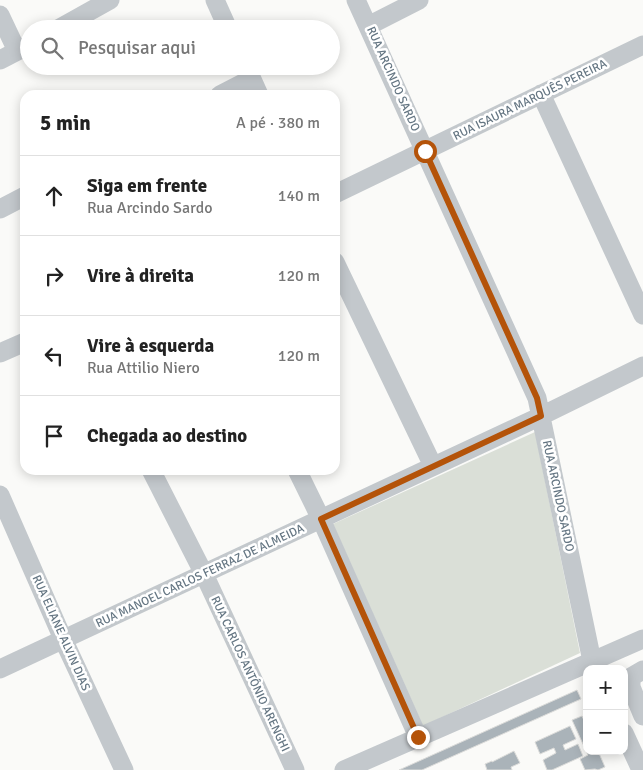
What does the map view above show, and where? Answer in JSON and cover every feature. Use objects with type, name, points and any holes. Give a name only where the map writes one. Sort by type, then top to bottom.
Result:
[{"type":"street","points":[[74,20],[110,0]]},
{"type":"street","points":[[215,0],[224,20]]},
{"type":"street","name":"RUA ARCINDO SARDO","points":[[356,0],[537,398],[594,665]]},
{"type":"street","points":[[368,26],[419,0]]},
{"type":"street","points":[[0,15],[15,52]]},
{"type":"street","name":"RUA ISAURA MARQUÊS PEREIRA","points":[[340,192],[643,45]]},
{"type":"street","points":[[231,90],[252,80]]},
{"type":"street","points":[[541,94],[643,315]]},
{"type":"street","points":[[0,209],[20,199]]},
{"type":"street","points":[[340,272],[433,466]]},
{"type":"street","points":[[0,354],[20,344]]},
{"type":"street","name":"RUA MANOEL CARLOS FERRAZ DE ALMEIDA","points":[[0,669],[541,416],[643,366]]},
{"type":"street","name":"RUA CARLOS ANTÔNIO ARENGHI","points":[[154,475],[204,574],[295,770]]},
{"type":"street","points":[[299,475],[418,737]]},
{"type":"street","name":"RUA ELIANE ALVIN DIAS","points":[[0,495],[63,639],[124,770]]},
{"type":"street","points":[[594,665],[643,639]]},
{"type":"street","points":[[344,770],[418,737],[583,670]]},
{"type":"street","points":[[643,670],[632,677],[631,687],[643,716]]},
{"type":"street","points":[[628,742],[641,770]]},
{"type":"shaded area","points":[[535,432],[580,653],[423,726],[333,524]]},
{"type":"building","points":[[577,690],[581,699],[422,770],[399,770]]},
{"type":"building","points":[[582,716],[583,744],[572,720]]},
{"type":"building","points":[[570,726],[576,739],[563,745],[565,750],[578,744],[583,756],[552,770],[547,770],[543,760],[556,753],[554,748],[540,754],[535,742]]},
{"type":"building","points":[[514,751],[520,763],[511,767],[512,770],[487,770],[485,764]]},
{"type":"building","points":[[588,755],[600,755],[605,767],[598,770],[585,770],[580,759]]},
{"type":"route","points":[[418,737],[321,519],[541,416],[537,398],[425,151]]}]
